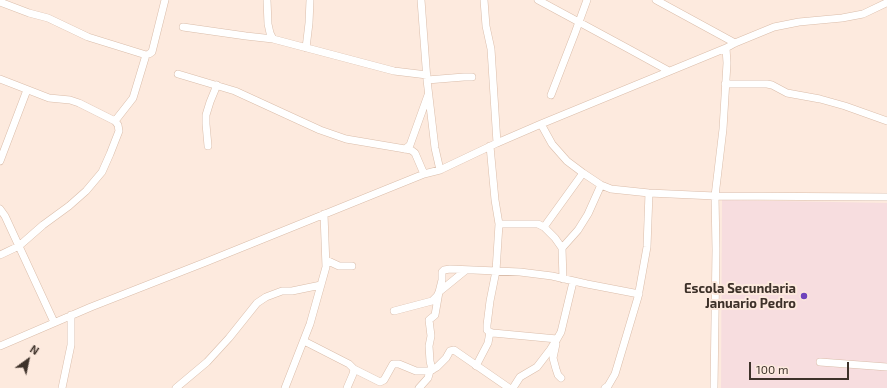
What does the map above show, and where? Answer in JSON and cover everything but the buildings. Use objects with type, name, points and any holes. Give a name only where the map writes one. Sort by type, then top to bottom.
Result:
[{"type":"street","points":[[0,2],[29,13],[48,18],[88,37],[146,55],[152,52],[165,0]]},
{"type":"street","points":[[267,0],[268,24],[270,33],[274,39]]},
{"type":"street","points":[[306,48],[310,0]]},
{"type":"street","points":[[421,0],[427,78],[435,148],[440,170]]},
{"type":"street","points":[[484,0],[486,26],[491,49],[497,142]]},
{"type":"street","points":[[538,0],[669,71]]},
{"type":"street","points":[[550,95],[587,0]]},
{"type":"street","points":[[656,0],[735,43]]},
{"type":"street","points":[[0,346],[54,322],[424,174],[440,170],[497,142],[774,27],[799,22],[842,18],[863,14],[884,2]]},
{"type":"street","points":[[183,27],[274,39],[394,71],[427,78],[472,77]]},
{"type":"street","points":[[714,388],[716,250],[715,196],[723,129],[727,63],[726,48]]},
{"type":"street","points":[[115,121],[133,98],[146,55]]},
{"type":"street","points":[[178,74],[235,91],[320,130],[346,139],[411,150],[415,154],[424,174]]},
{"type":"street","points":[[0,79],[49,98],[70,100],[79,103],[115,121],[118,125],[119,131],[102,172],[86,191],[19,246],[0,255]]},
{"type":"street","points":[[725,84],[772,85],[787,93],[820,99],[887,121]]},
{"type":"street","points":[[208,146],[206,115],[217,85]]},
{"type":"street","points":[[0,161],[27,90]]},
{"type":"street","points":[[405,149],[410,145],[429,92]]},
{"type":"street","points":[[542,124],[552,144],[567,161],[601,185],[611,189],[649,193],[715,196],[887,197]]},
{"type":"street","points":[[476,366],[488,343],[490,332],[487,330],[487,325],[496,271],[499,224],[495,200],[490,146]]},
{"type":"street","points":[[544,227],[583,173]]},
{"type":"street","points":[[562,248],[578,230],[585,219],[601,185]]},
{"type":"street","points":[[605,388],[608,386],[615,374],[639,294],[647,247],[649,193]]},
{"type":"street","points":[[0,209],[5,216],[29,265],[54,322]]},
{"type":"street","points":[[285,388],[310,324],[326,267],[324,214]]},
{"type":"street","points":[[499,224],[538,224],[544,227],[562,248],[563,278]]},
{"type":"street","points":[[326,260],[339,266],[352,266]]},
{"type":"street","points":[[419,388],[428,378],[431,371],[429,346],[431,336],[429,320],[435,315],[442,280],[442,272],[444,270],[496,271],[552,276],[573,282],[639,294]]},
{"type":"street","points":[[394,311],[432,301],[439,292],[466,270]]},
{"type":"street","points":[[513,388],[520,377],[537,367],[557,340],[561,332],[573,282]]},
{"type":"street","points":[[176,388],[207,362],[229,338],[256,303],[266,297],[282,291],[292,291],[320,285]]},
{"type":"street","points":[[62,388],[71,345],[72,315]]},
{"type":"street","points":[[490,332],[557,340]]},
{"type":"street","points":[[557,340],[554,358],[558,374],[561,378]]},
{"type":"street","points":[[304,341],[380,382],[384,380],[393,364],[399,364],[416,371],[431,371],[438,367],[450,351],[454,350],[509,388]]},
{"type":"street","points":[[820,362],[887,367]]},
{"type":"street","points":[[347,388],[354,369]]},
{"type":"shaded area","name":"Escola Secundaria Januario Pedro","points":[[722,200],[887,203],[887,388],[721,388]]},
{"type":"place","name":"Escola Secundaria Januario Pedro","points":[[804,296]]}]
